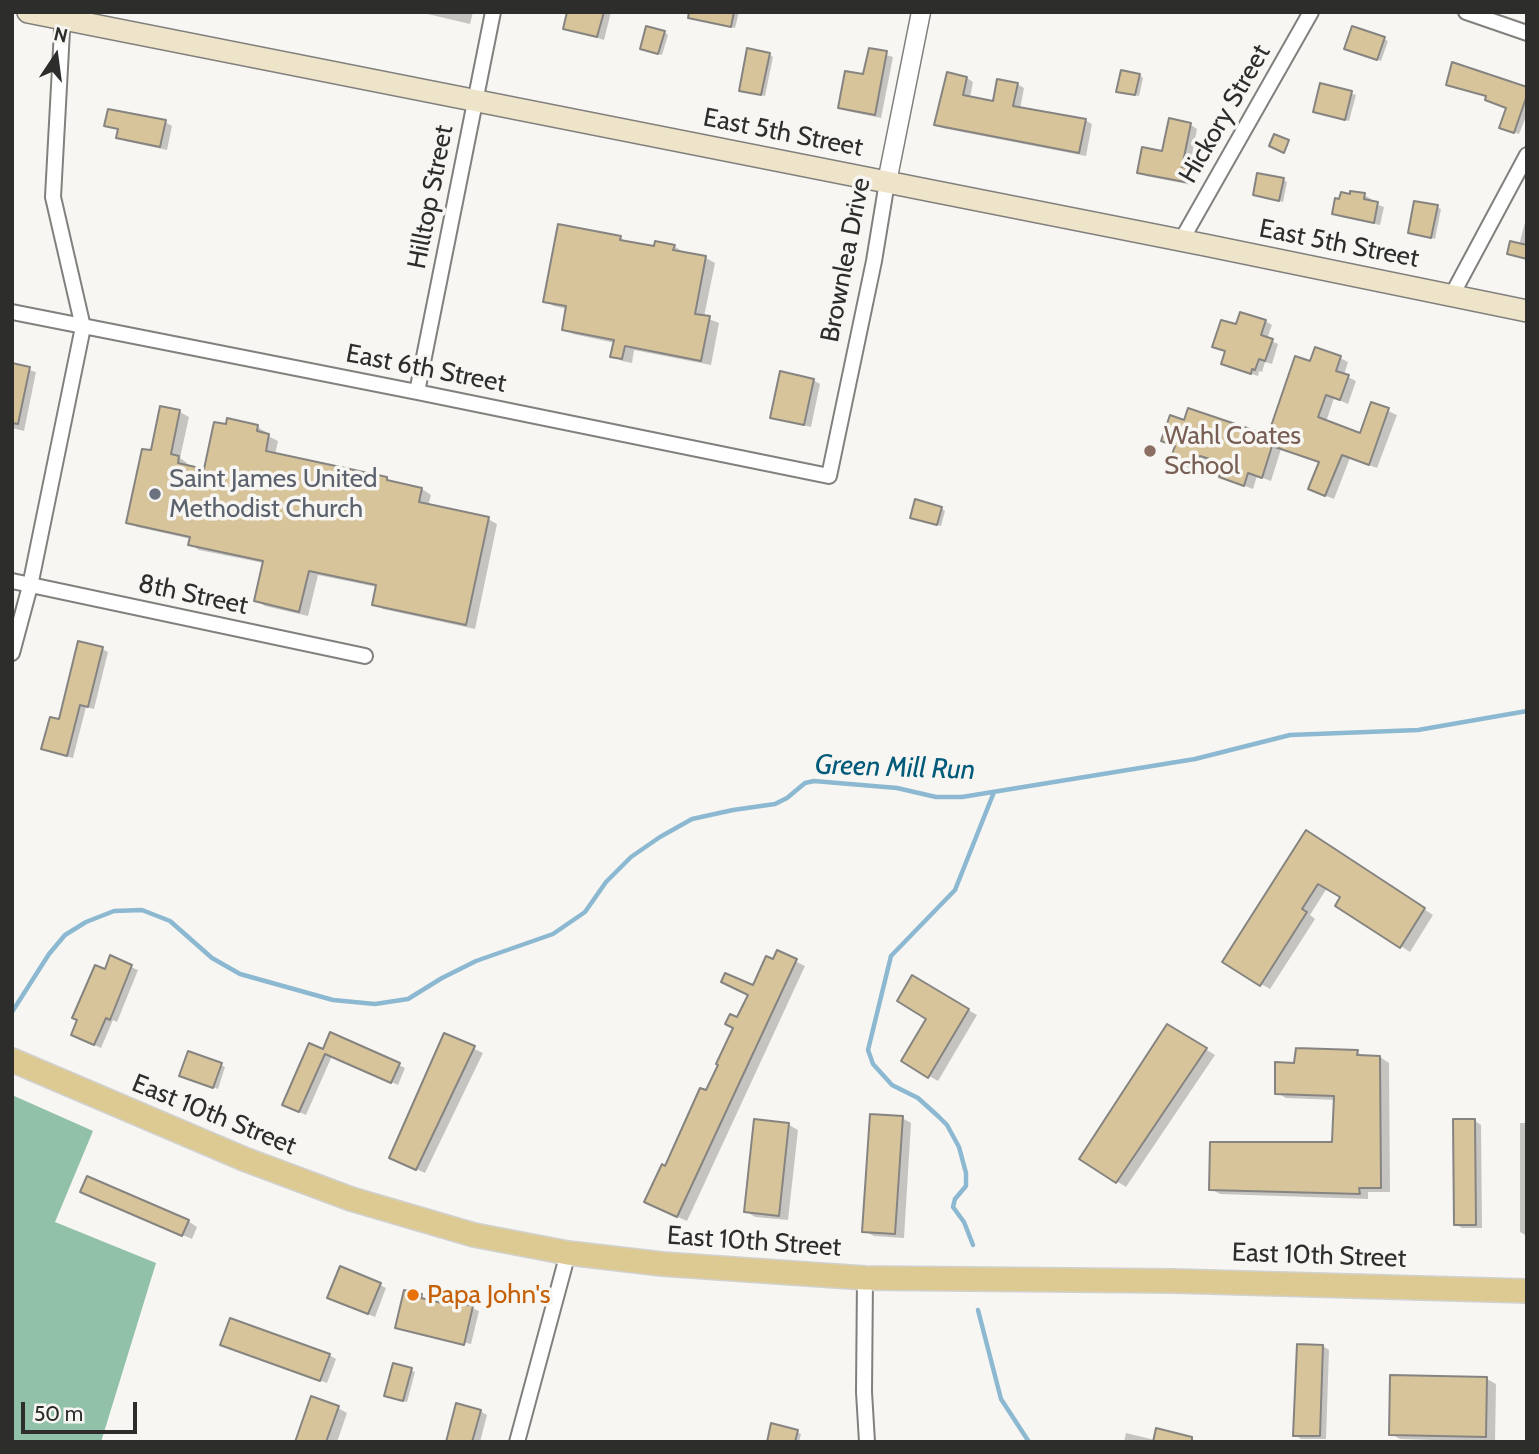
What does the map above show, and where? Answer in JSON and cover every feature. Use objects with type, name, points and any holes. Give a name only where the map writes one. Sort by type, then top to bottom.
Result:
[{"type":"main road","name":"East 5th Street","points":[[28,12],[62,16],[475,102],[1181,240],[1527,311]]},
{"type":"main road","name":"East 10th Street","points":[[12,1060],[244,1158],[351,1199],[474,1234],[568,1253],[662,1264],[865,1278],[1174,1280],[1527,1291]]},
{"type":"street","name":"Hilltop Street","points":[[417,391],[493,12]]},
{"type":"street","name":"Brownlea Drive","points":[[829,476],[872,275],[887,182],[921,12]]},
{"type":"street","name":"Hickory Street","points":[[1181,240],[1311,12]]},
{"type":"street","points":[[1465,12],[1527,33]]},
{"type":"street","points":[[12,653],[30,586],[83,327],[53,197],[62,16]]},
{"type":"street","points":[[1452,295],[1527,155]]},
{"type":"street","name":"East 6th Street","points":[[12,312],[417,391],[829,476]]},
{"type":"street","name":"8th Street","points":[[12,581],[365,656]]},
{"type":"street","points":[[517,1442],[568,1253]]},
{"type":"street","points":[[865,1278],[864,1392],[867,1442]]},
{"type":"green space","points":[[12,1095],[93,1131],[55,1222],[156,1263],[101,1442],[12,1442]]},
{"type":"building","points":[[567,12],[604,12],[597,37],[563,29]]},
{"type":"building","points":[[689,12],[734,12],[731,27],[688,18]]},
{"type":"building","points":[[646,26],[665,31],[658,54],[640,49]]},
{"type":"building","points":[[1352,26],[1385,37],[1377,60],[1344,49]]},
{"type":"building","points":[[747,48],[770,53],[761,95],[739,91]]},
{"type":"building","points":[[869,48],[887,51],[875,115],[838,108],[845,71],[863,74]]},
{"type":"building","points":[[1452,62],[1527,87],[1527,95],[1514,133],[1499,128],[1506,108],[1485,100],[1486,96],[1446,85]]},
{"type":"building","points":[[1121,70],[1140,74],[1135,95],[1116,92]]},
{"type":"building","points":[[947,72],[967,77],[963,95],[993,101],[997,79],[1018,83],[1013,106],[1086,119],[1079,153],[934,125]]},
{"type":"building","points":[[1320,83],[1352,91],[1345,120],[1313,112]]},
{"type":"building","points":[[108,109],[166,120],[160,147],[116,138],[118,129],[104,126]]},
{"type":"building","points":[[1169,118],[1191,123],[1182,167],[1188,168],[1185,182],[1137,173],[1142,147],[1162,151]]},
{"type":"building","points":[[1274,134],[1289,140],[1284,153],[1269,146]]},
{"type":"building","points":[[1257,173],[1284,178],[1279,201],[1253,195]]},
{"type":"building","points":[[1350,191],[1365,193],[1364,199],[1378,202],[1374,223],[1332,214],[1335,198],[1339,199],[1341,192],[1350,194]]},
{"type":"building","points":[[1414,201],[1438,205],[1431,238],[1408,233]]},
{"type":"building","points":[[558,224],[621,236],[620,240],[654,246],[655,241],[675,245],[673,250],[706,256],[695,314],[710,316],[701,361],[625,346],[622,359],[610,357],[614,340],[562,330],[566,306],[543,302]]},
{"type":"building","points":[[1510,241],[1527,245],[1527,259],[1507,254]]},
{"type":"building","points":[[1240,312],[1266,320],[1261,335],[1273,339],[1265,361],[1259,359],[1251,374],[1221,364],[1225,351],[1212,347],[1221,320],[1236,324]]},
{"type":"building","points":[[1315,347],[1341,356],[1336,371],[1349,375],[1340,400],[1326,395],[1318,417],[1360,433],[1371,402],[1389,408],[1369,465],[1342,455],[1325,496],[1308,489],[1319,462],[1272,446],[1262,478],[1248,473],[1244,486],[1219,477],[1223,463],[1200,456],[1196,469],[1170,460],[1175,446],[1161,441],[1170,415],[1184,420],[1188,408],[1268,435],[1295,356],[1310,361]]},
{"type":"building","points":[[12,363],[30,367],[18,424],[12,423]]},
{"type":"building","points":[[780,371],[814,379],[804,425],[770,418]]},
{"type":"building","points":[[160,406],[180,410],[171,454],[179,456],[178,463],[204,469],[214,422],[226,424],[227,418],[258,425],[257,431],[269,434],[266,451],[387,477],[387,480],[422,488],[419,502],[489,517],[466,625],[372,605],[376,585],[309,571],[299,612],[254,601],[263,561],[188,545],[190,537],[126,523],[142,449],[151,450]]},
{"type":"building","points":[[915,499],[942,507],[937,525],[910,518]]},
{"type":"building","points":[[78,641],[103,647],[88,707],[80,705],[67,756],[41,749],[50,717],[59,719]]},
{"type":"building","points":[[1306,830],[1425,908],[1400,948],[1335,906],[1340,897],[1318,884],[1302,909],[1307,912],[1260,986],[1222,962]]},
{"type":"building","points":[[777,950],[797,959],[677,1217],[644,1202],[662,1164],[665,1166],[700,1088],[706,1090],[718,1065],[716,1064],[733,1028],[725,1024],[730,1014],[737,1017],[748,995],[721,982],[725,973],[753,985],[766,956],[773,959]]},
{"type":"building","points":[[110,955],[132,965],[110,1020],[106,1018],[94,1045],[71,1035],[77,1020],[72,1018],[95,965],[105,969]]},
{"type":"building","points":[[912,975],[969,1009],[928,1078],[901,1061],[926,1019],[897,1001]]},
{"type":"building","points":[[1167,1024],[1207,1048],[1116,1183],[1079,1159]]},
{"type":"building","points":[[330,1032],[400,1063],[391,1083],[325,1054],[299,1112],[282,1105],[309,1043],[323,1049]]},
{"type":"building","points":[[444,1033],[475,1046],[416,1170],[389,1158]]},
{"type":"building","points":[[1296,1048],[1358,1050],[1357,1055],[1380,1056],[1381,1188],[1359,1188],[1360,1194],[1209,1190],[1210,1142],[1332,1142],[1334,1096],[1275,1094],[1275,1062],[1294,1063]]},
{"type":"building","points":[[188,1051],[222,1063],[213,1088],[179,1076]]},
{"type":"building","points":[[870,1114],[903,1116],[895,1234],[862,1232]]},
{"type":"building","points":[[754,1119],[789,1123],[779,1216],[744,1212]]},
{"type":"building","points":[[1453,1119],[1475,1119],[1476,1225],[1454,1225]]},
{"type":"building","points":[[87,1176],[189,1220],[182,1236],[80,1192]]},
{"type":"building","points":[[340,1266],[381,1283],[368,1314],[327,1298]]},
{"type":"building","points":[[404,1290],[422,1294],[421,1298],[455,1306],[456,1302],[473,1306],[464,1345],[395,1328]]},
{"type":"building","points":[[230,1318],[330,1354],[320,1381],[220,1345]]},
{"type":"building","points":[[1297,1344],[1323,1345],[1320,1436],[1293,1436]]},
{"type":"building","points":[[393,1363],[412,1368],[403,1401],[384,1396]]},
{"type":"building","points":[[1390,1375],[1487,1377],[1486,1437],[1389,1435]]},
{"type":"building","points":[[311,1396],[339,1406],[326,1442],[295,1442]]},
{"type":"building","points":[[456,1403],[481,1410],[472,1442],[446,1442]]},
{"type":"building","points":[[771,1423],[798,1430],[795,1442],[767,1442]]},
{"type":"building","points":[[1156,1428],[1192,1437],[1192,1442],[1153,1442]]},
{"type":"waterway","name":"Green Mill Run","points":[[12,1012],[49,954],[65,935],[86,922],[114,911],[142,910],[170,921],[212,958],[240,974],[333,1000],[375,1004],[408,999],[476,961],[553,934],[585,912],[606,882],[631,857],[692,819],[775,804],[805,783],[814,781],[897,788],[936,797],[962,797],[1195,759],[1290,735],[1418,730],[1527,711]]},
{"type":"waterway","points":[[973,1245],[964,1222],[953,1207],[955,1199],[966,1186],[966,1173],[959,1147],[947,1125],[939,1117],[918,1098],[892,1085],[873,1064],[868,1050],[891,956],[955,890],[994,792]]},
{"type":"waterway","points":[[978,1310],[1001,1399],[1029,1442]]},
{"type":"place","name":"Wahl Coates School","points":[[1150,451]]},
{"type":"place","name":"Saint James United Methodist Church","points":[[155,494]]},
{"type":"place","name":"Papa John's","points":[[413,1295]]}]
